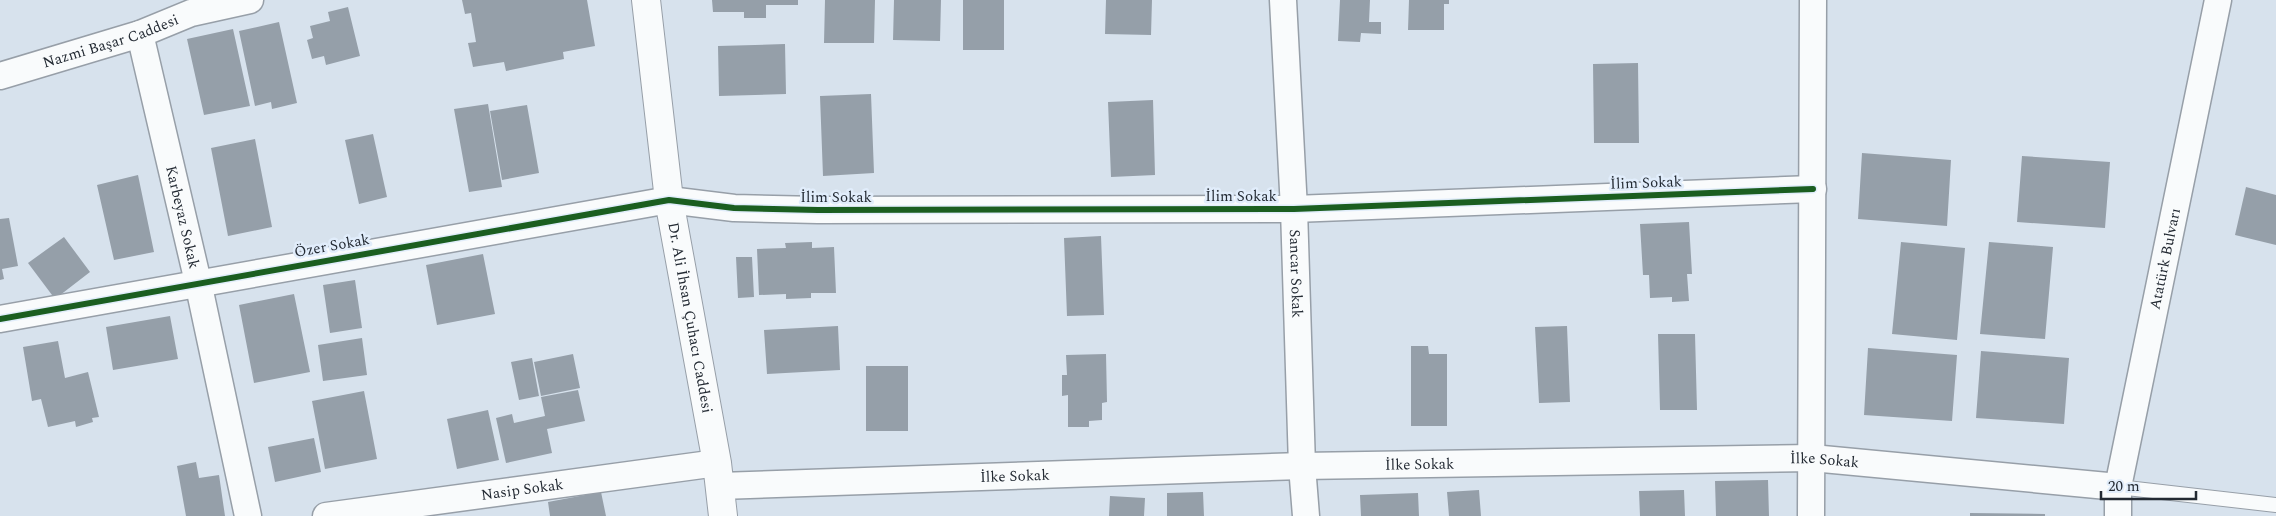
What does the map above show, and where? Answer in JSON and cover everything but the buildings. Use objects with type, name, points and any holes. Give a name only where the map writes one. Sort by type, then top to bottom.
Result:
[{"type":"street","name":"Nazmi Başar Caddesi","points":[[0,76],[140,34],[191,13],[250,0]]},
{"type":"street","name":"Dr. Ali İhsan Çuhacı Caddesi","points":[[646,0],[670,200],[718,475],[723,516]]},
{"type":"street","name":"Sancar Sokak","points":[[1282,0],[1294,209],[1302,466],[1306,516]]},
{"type":"street","points":[[1811,516],[1814,188],[1813,0]]},
{"type":"street","name":"Atatürk Bulvarı","points":[[2118,516],[2118,488],[2218,0]]},
{"type":"street","name":"Karbeyaz Sokak","points":[[140,34],[198,282],[248,516]]},
{"type":"street","name":"İlim Sokak","points":[[670,200],[734,208],[818,210],[1294,209],[1814,188]]},
{"type":"street","name":"Özer Sokak","points":[[0,319],[198,282],[670,200]]},
{"type":"street","name":"İlke Sokak","points":[[718,475],[1812,458],[2118,488]]},
{"type":"street","name":"Nasip Sokak","points":[[326,516],[718,475]]},
{"type":"lane","points":[[2118,488],[2276,505]]},
{"type":"cycle path","points":[[0,319],[669,200],[734,208],[818,210],[1294,209],[1813,189]]}]
